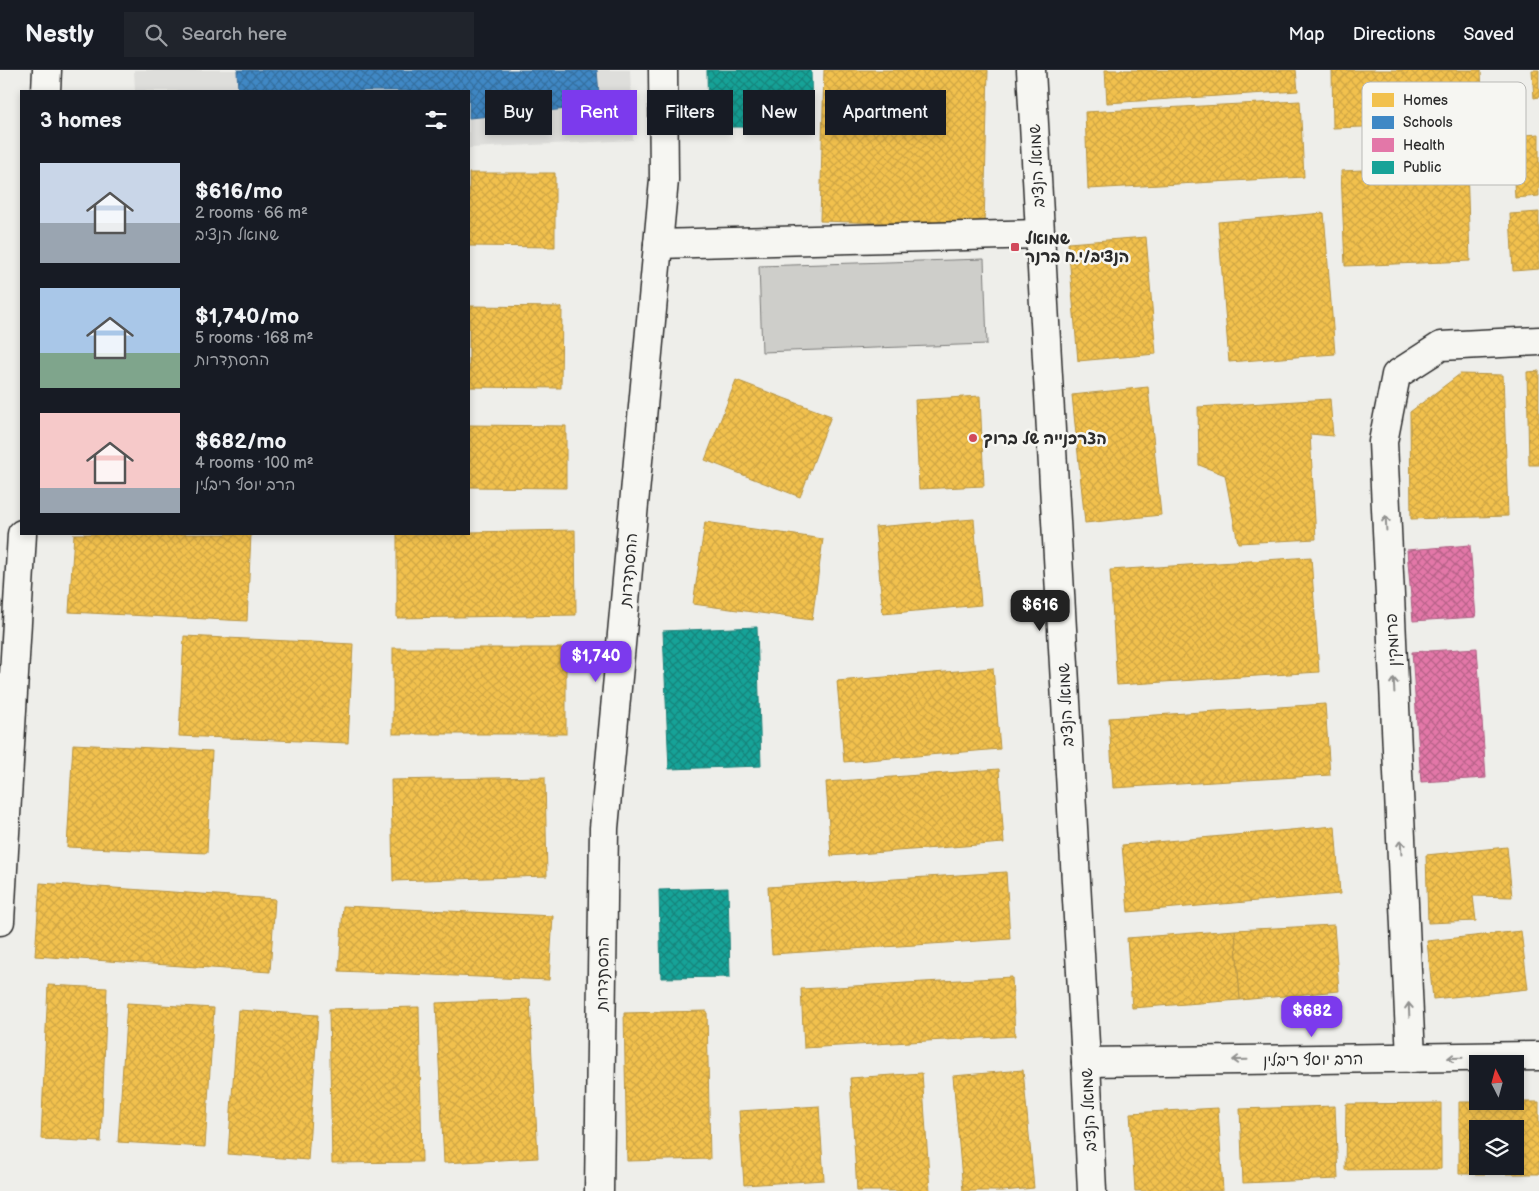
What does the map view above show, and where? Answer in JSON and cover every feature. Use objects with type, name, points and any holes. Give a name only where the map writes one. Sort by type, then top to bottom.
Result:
[{"type":"street","points":[[46,90],[47,70]]},
{"type":"street","name":"ההסתדרות","points":[[599,1191],[604,828],[664,180],[664,70]]},
{"type":"street","name":"שמואל הנציב","points":[[1031,70],[1092,1191]]},
{"type":"street","points":[[658,244],[1040,234]]},
{"type":"street","name":"פרומקין","points":[[1411,1058],[1382,442],[1396,375],[1441,346],[1539,342]]},
{"type":"street","points":[[0,921],[8,619],[22,535]]},
{"type":"street","name":"הרב יוסף ריבלין","points":[[1086,1062],[1539,1056]]},
{"type":"shaded area","points":[[134,70],[630,70],[631,90],[562,90],[562,135],[633,135],[633,140],[470,148],[470,90],[135,90]]},
{"type":"shaded area","points":[[984,259],[987,344],[762,352],[759,266]]},
{"type":"building: Homes","points":[[824,70],[988,70],[984,226],[820,221]]},
{"type":"building: Homes","points":[[1105,70],[1296,70],[1298,91],[1107,103]]},
{"type":"building: Homes","points":[[1332,70],[1481,70],[1481,82],[1362,82],[1362,127],[1333,128]]},
{"type":"building: Homes","points":[[1532,70],[1539,70],[1539,97],[1534,98]]},
{"type":"building: Homes","points":[[1300,101],[1304,177],[1088,189],[1085,112]]},
{"type":"building: Homes","points":[[1539,134],[1539,196],[1515,198],[1514,185],[1526,185],[1526,135]]},
{"type":"building: Homes","points":[[1362,170],[1362,185],[1468,185],[1470,261],[1345,266],[1341,171]]},
{"type":"building: Homes","points":[[470,173],[555,173],[555,247],[470,246]]},
{"type":"building: Homes","points":[[1539,212],[1539,269],[1513,271],[1510,214]]},
{"type":"building: Homes","points":[[1324,213],[1335,354],[1229,362],[1218,222]]},
{"type":"building: Homes","points":[[1146,237],[1156,354],[1078,361],[1068,243]]},
{"type":"building: Homes","points":[[470,306],[562,307],[561,388],[470,387]]},
{"type":"building: Homes","points":[[1539,371],[1539,465],[1529,465],[1527,372]]},
{"type":"building: Homes","points":[[1460,374],[1503,375],[1508,516],[1411,519],[1410,412]]},
{"type":"building: Homes","points":[[736,380],[831,416],[800,497],[705,460]]},
{"type":"building: Homes","points":[[1148,387],[1161,515],[1085,523],[1072,395]]},
{"type":"building: Homes","points":[[980,396],[984,486],[919,489],[915,400]]},
{"type":"building: Homes","points":[[1330,399],[1333,436],[1310,434],[1316,539],[1238,543],[1225,475],[1199,465],[1198,407]]},
{"type":"building: Homes","points":[[470,425],[566,426],[566,488],[470,487]]},
{"type":"building: Homes","points":[[974,519],[981,605],[883,614],[875,527]]},
{"type":"building: Homes","points":[[705,522],[823,539],[812,620],[693,604]]},
{"type":"building: Homes","points":[[575,530],[576,615],[397,618],[397,535],[470,535],[470,532]]},
{"type":"building: Homes","points":[[74,535],[251,535],[247,621],[69,612]]},
{"type":"building: Homes","points":[[1311,557],[1319,672],[1117,685],[1110,570]]},
{"type":"building: Homes","points":[[184,636],[353,644],[348,743],[179,736]]},
{"type":"building: Homes","points":[[393,648],[566,648],[566,734],[393,734]]},
{"type":"building: Homes","points":[[993,668],[1000,749],[844,762],[837,681]]},
{"type":"building: Homes","points":[[1325,704],[1330,775],[1113,788],[1109,718]]},
{"type":"building: Homes","points":[[73,744],[212,751],[207,853],[67,847]]},
{"type":"building: Homes","points":[[999,769],[1004,843],[831,856],[826,782]]},
{"type":"building: Homes","points":[[545,777],[547,876],[393,881],[391,780]]},
{"type":"building: Homes","points":[[1335,826],[1340,894],[1128,912],[1122,845]]},
{"type":"building: Homes","points":[[1507,847],[1512,897],[1473,896],[1476,921],[1428,923],[1426,855]]},
{"type":"building: Homes","points":[[1006,872],[1010,939],[772,954],[768,887]]},
{"type":"building: Homes","points":[[40,883],[275,899],[270,972],[35,956]]},
{"type":"building: Homes","points":[[343,906],[553,916],[549,980],[339,971]]},
{"type":"building: Homes","points":[[1334,925],[1339,991],[1240,1000],[1235,930]]},
{"type":"building: Homes","points":[[1235,930],[1240,1000],[1132,1008],[1127,938]]},
{"type":"building: Homes","points":[[1521,931],[1528,989],[1433,999],[1427,941]]},
{"type":"building: Homes","points":[[1012,977],[1015,1036],[804,1048],[801,989]]},
{"type":"building: Homes","points":[[48,985],[107,988],[101,1142],[41,1139]]},
{"type":"building: Homes","points":[[530,999],[538,1158],[444,1163],[436,1003]]},
{"type":"building: Homes","points":[[127,1003],[214,1008],[205,1147],[118,1142]]},
{"type":"building: Homes","points":[[419,1007],[422,1162],[332,1163],[329,1009]]},
{"type":"building: Homes","points":[[238,1010],[318,1015],[308,1160],[228,1154]]},
{"type":"building: Homes","points":[[707,1011],[710,1159],[627,1161],[624,1013]]},
{"type":"building: Homes","points":[[1023,1070],[1034,1188],[1003,1191],[963,1191],[953,1076]]},
{"type":"building: Homes","points":[[922,1073],[930,1191],[857,1191],[850,1078]]},
{"type":"building: Homes","points":[[1459,1102],[1469,1102],[1469,1110],[1524,1110],[1524,1102],[1539,1102],[1539,1174],[1524,1174],[1524,1120],[1469,1120],[1469,1174],[1459,1174]]},
{"type":"building: Homes","points":[[1441,1103],[1441,1169],[1345,1170],[1346,1104]]},
{"type":"building: Homes","points":[[819,1106],[824,1180],[744,1185],[739,1111]]},
{"type":"building: Homes","points":[[1335,1106],[1338,1179],[1243,1183],[1240,1109]]},
{"type":"building: Homes","points":[[1218,1108],[1223,1191],[1135,1191],[1130,1113]]},
{"type":"building: Schools","points":[[237,70],[597,70],[599,90],[562,90],[562,109],[552,110],[552,90],[485,90],[485,117],[470,118],[470,90],[238,90]]},
{"type":"building: Health","points":[[1470,545],[1476,617],[1413,621],[1407,550]]},
{"type":"building: Health","points":[[1477,648],[1486,778],[1421,782],[1412,652]]},
{"type":"building: Public","points":[[707,70],[811,70],[811,90],[743,90],[743,127],[733,127],[733,90],[707,90]]},
{"type":"building: Public","points":[[757,627],[761,766],[669,769],[663,631]]},
{"type":"building: Public","points":[[728,888],[730,977],[661,978],[659,890]]},
{"type":"place","name":"שמואל הנציב/י.ח ברנר","points":[[1015,247]]},
{"type":"place","name":"הצרכנייה של ברוך","points":[[973,438]]}]
